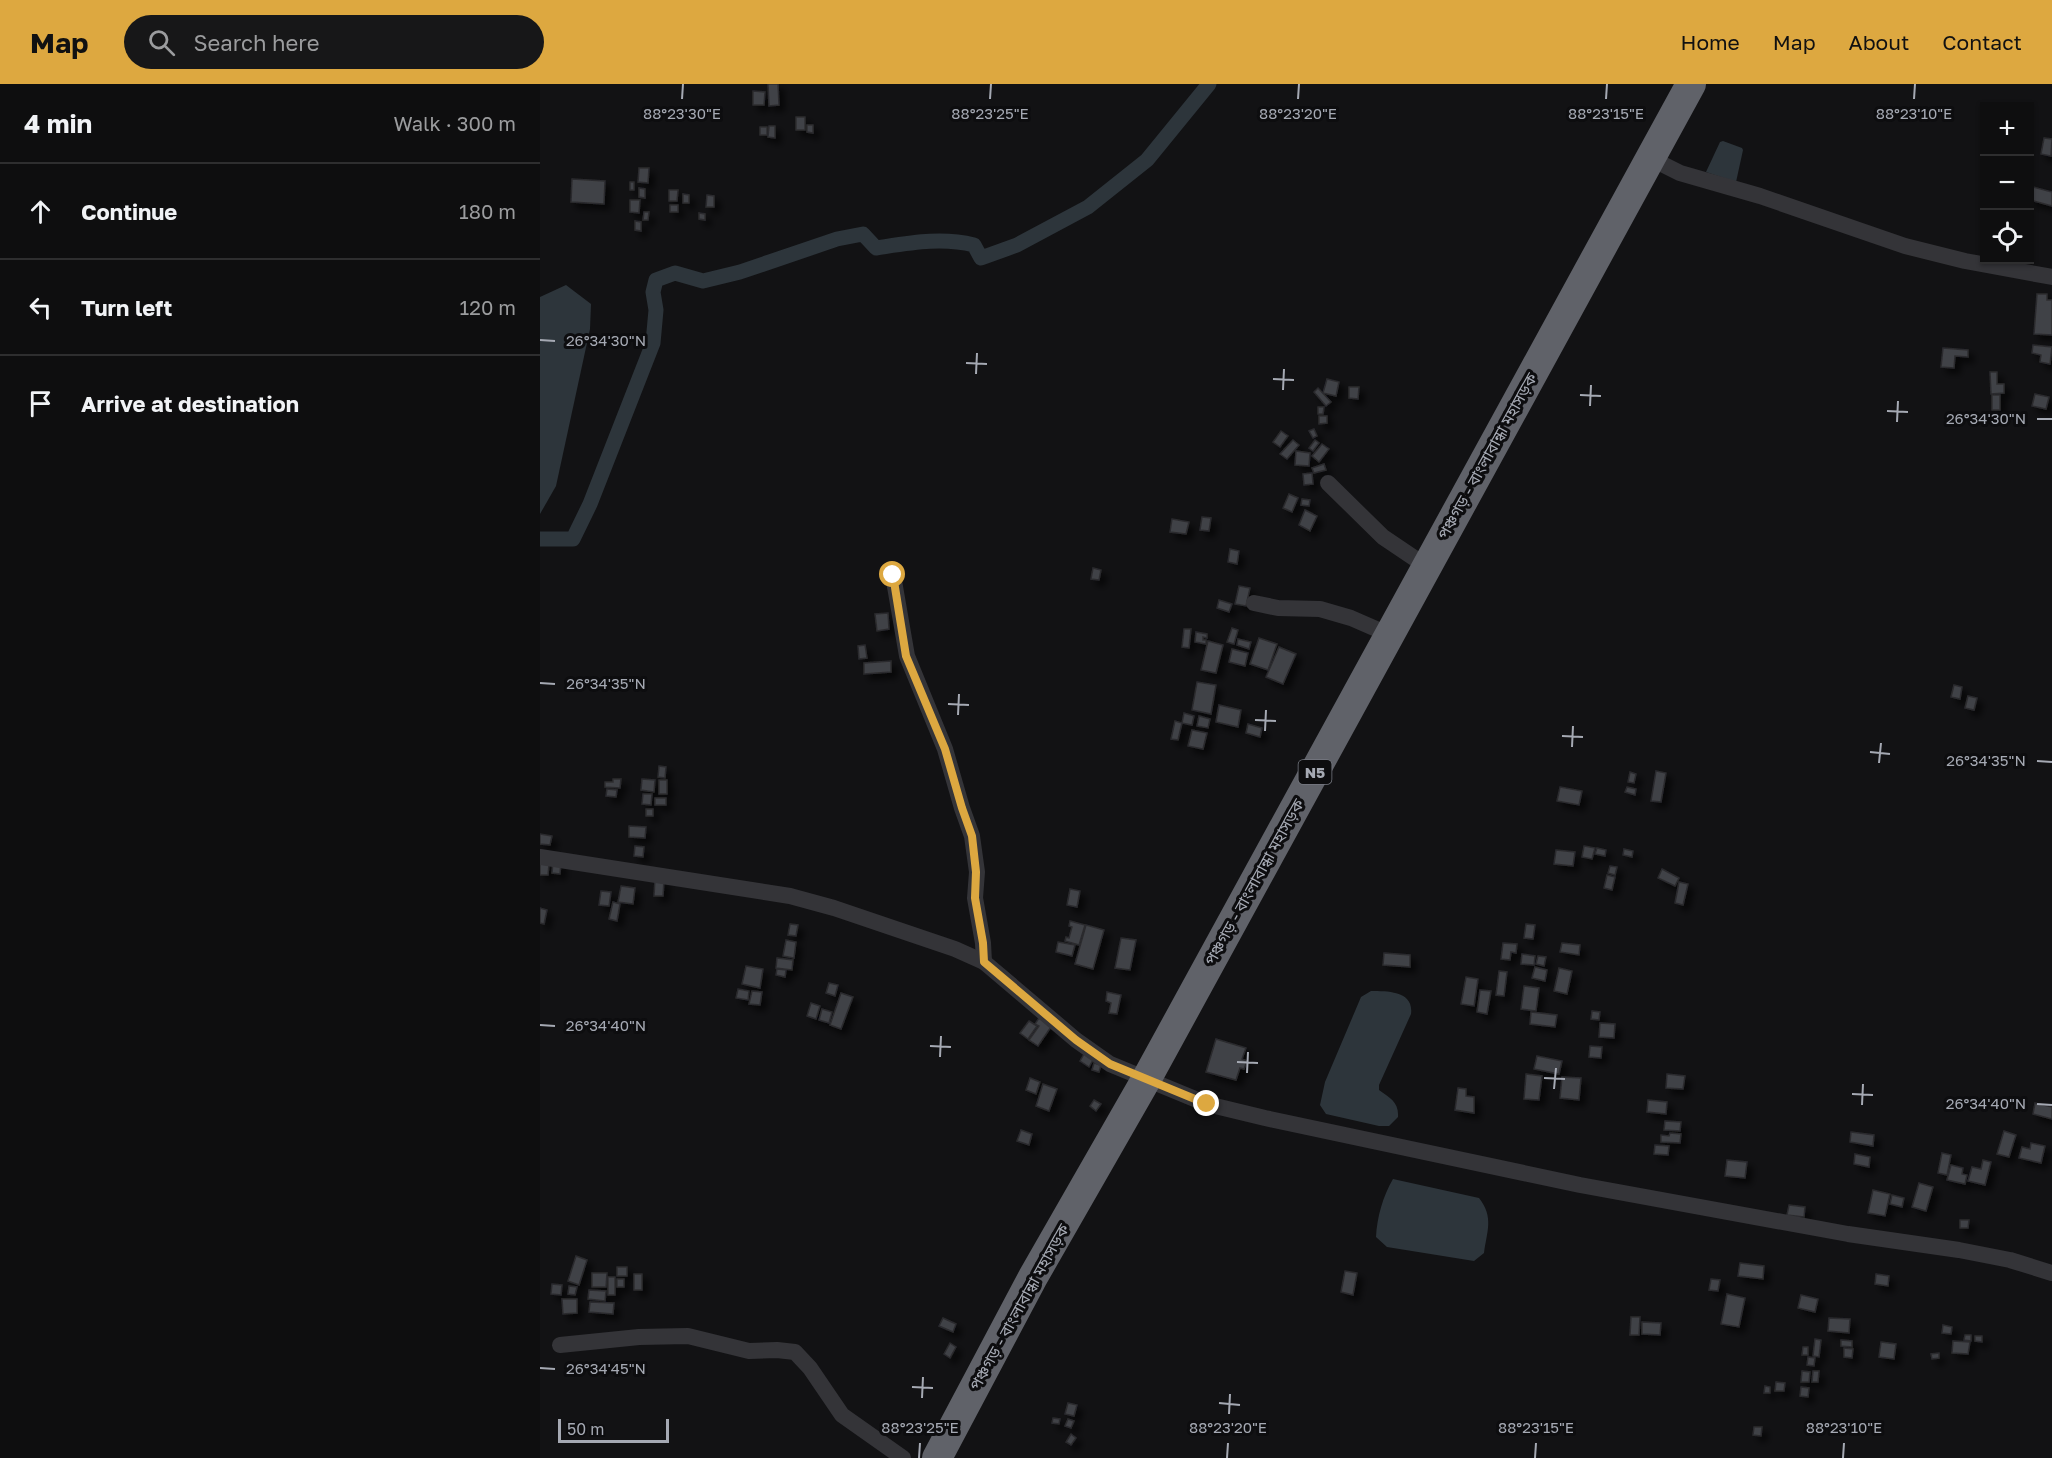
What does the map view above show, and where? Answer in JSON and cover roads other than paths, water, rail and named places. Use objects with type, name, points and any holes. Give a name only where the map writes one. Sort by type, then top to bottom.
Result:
[{"type":"highway","name":"পঞ্চগড় - বাংলাবান্ধা মহাসড়ক","points":[[937,1458],[1033,1277],[1147,1078],[1691,84]]},
{"type":"street","points":[[1650,158],[1680,173],[1760,196],[1905,246],[1965,261],[2052,277]]},
{"type":"street","points":[[1328,483],[1383,537],[1426,567]]},
{"type":"street","points":[[893,575],[906,656],[945,749],[972,836],[976,872],[975,898],[984,962]]},
{"type":"street","points":[[1254,603],[1278,608],[1320,609],[1351,618],[1390,635]]},
{"type":"street","points":[[540,857],[790,896],[834,908],[956,949],[984,962],[1076,1040],[1110,1064],[1207,1104],[1580,1185],[1848,1234],[1959,1250],[2010,1260],[2052,1273]]},
{"type":"street","points":[[560,1345],[639,1337],[688,1336],[749,1351],[795,1352],[810,1368],[842,1415],[903,1458]]},
{"type":"waterway","points":[[540,539],[573,539],[590,504],[653,343],[656,310],[653,292],[656,280],[675,273],[703,281],[740,272],[837,239],[863,234],[876,248],[937,241],[974,245],[981,258],[1017,245],[1088,207],[1147,160],[1209,84]]}]
